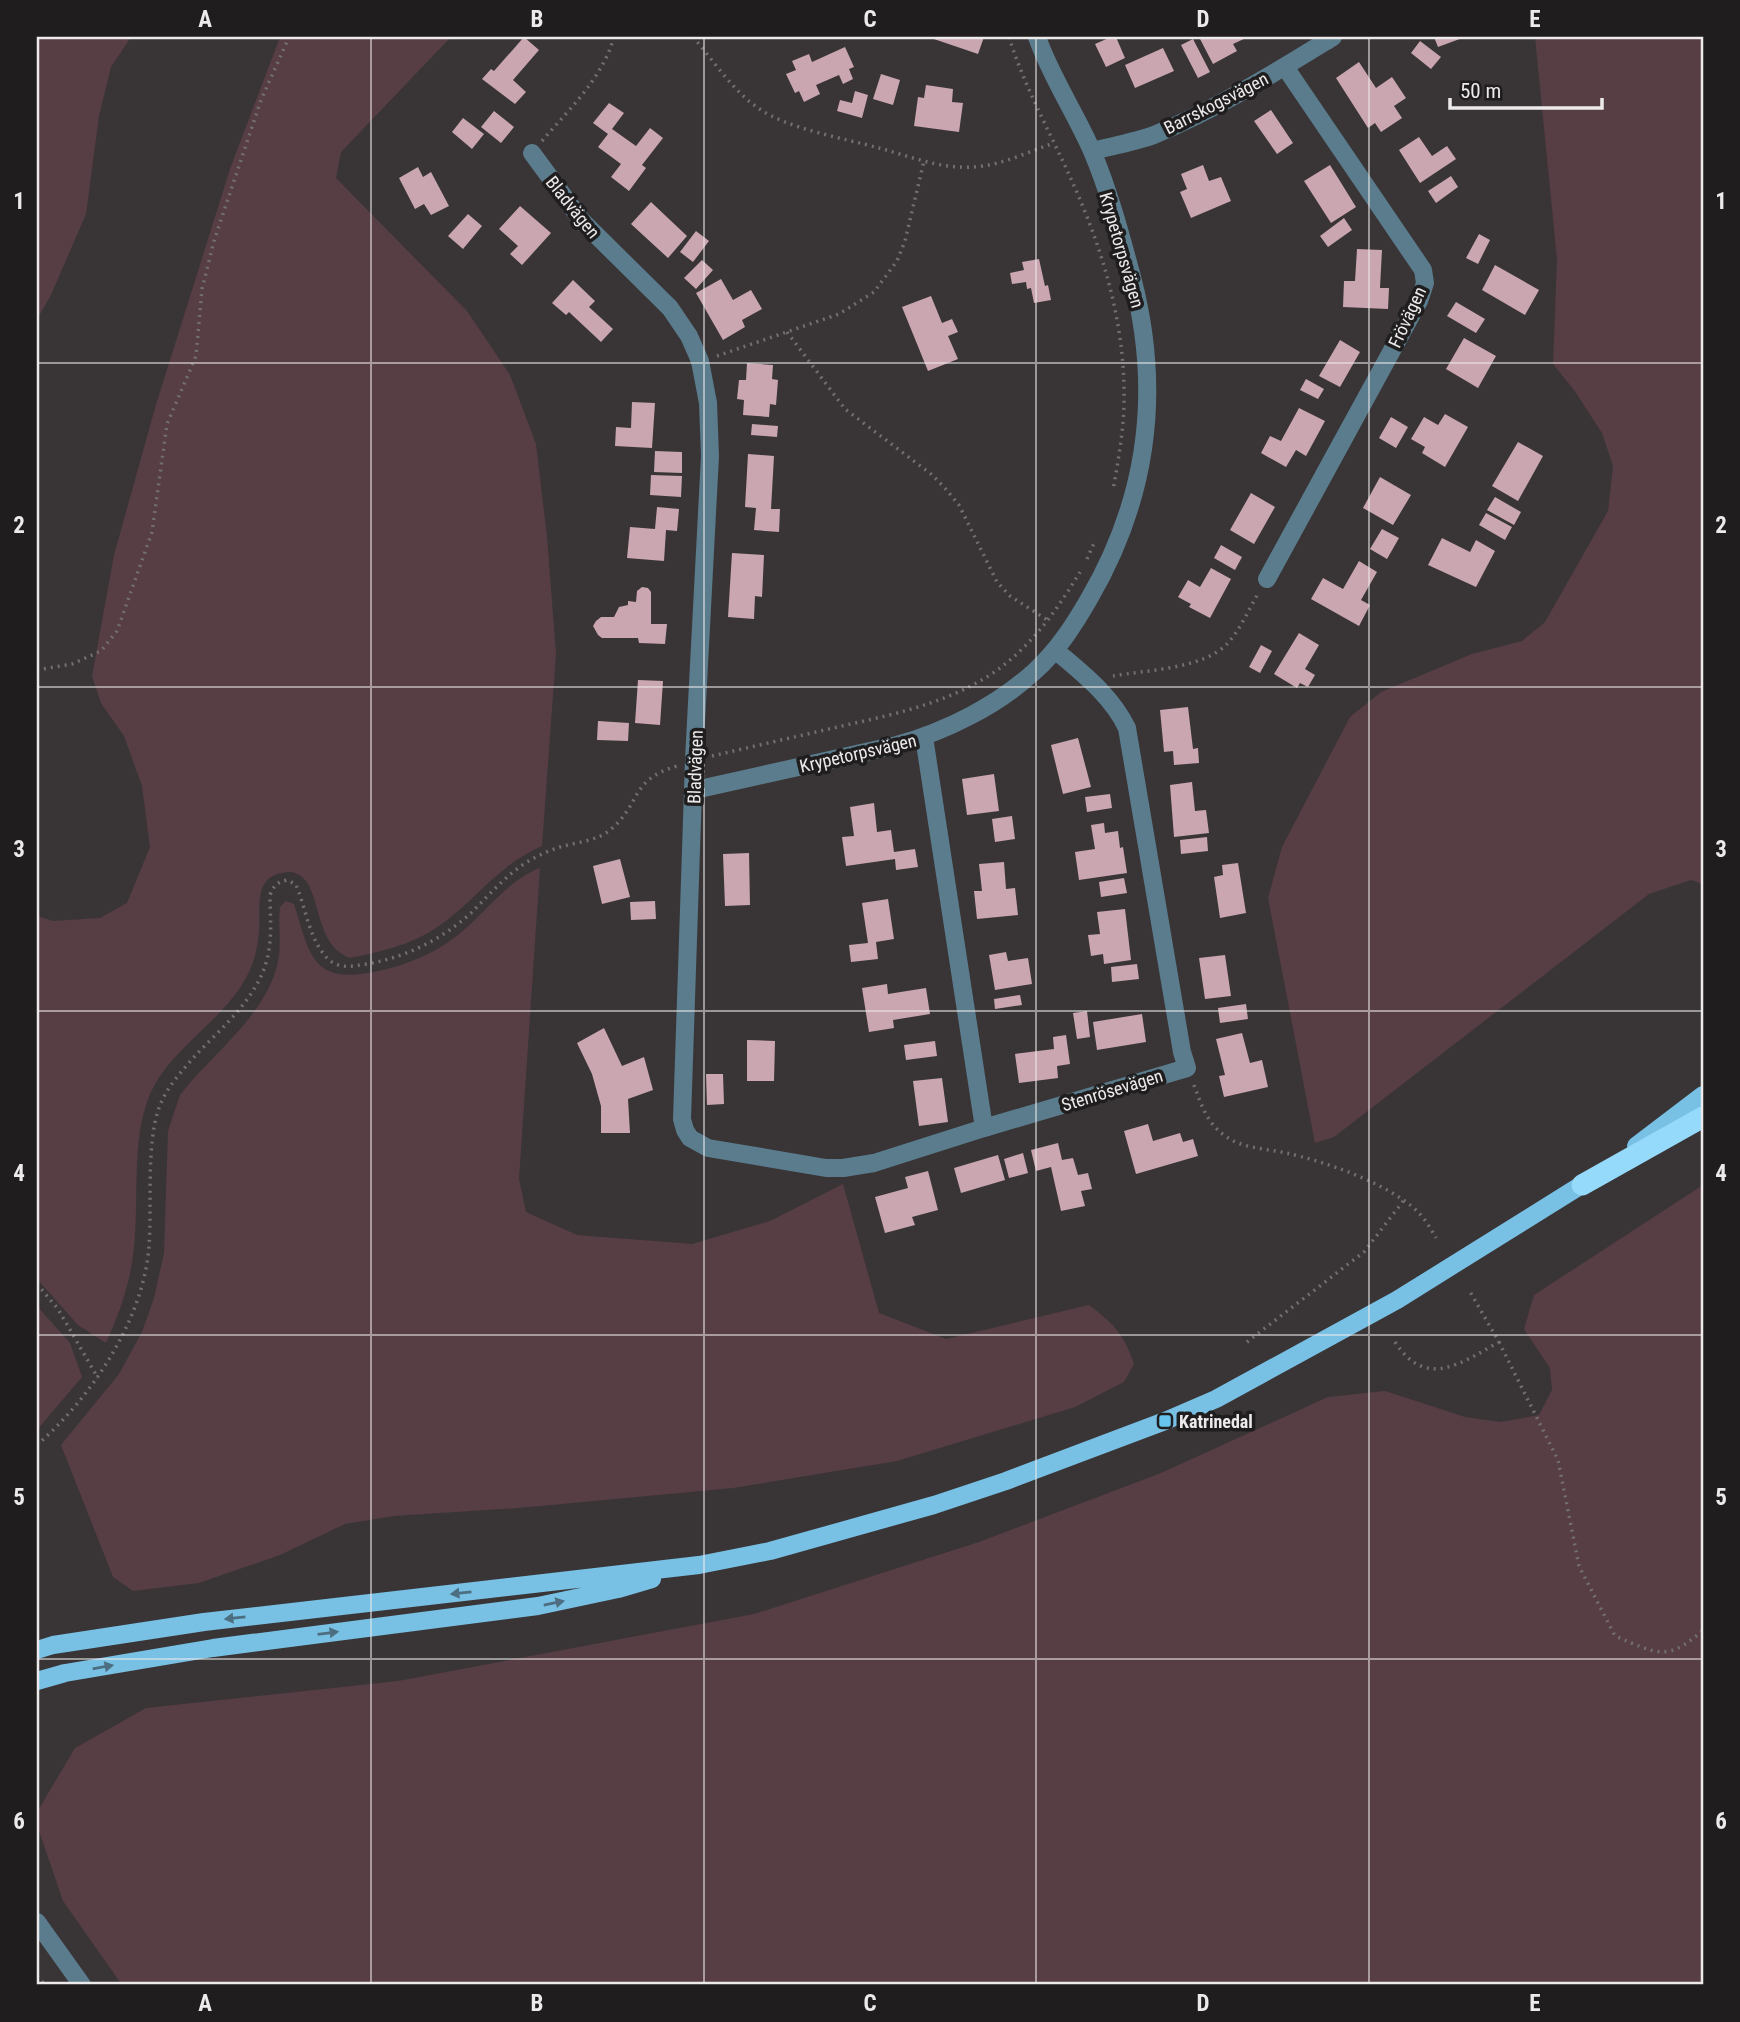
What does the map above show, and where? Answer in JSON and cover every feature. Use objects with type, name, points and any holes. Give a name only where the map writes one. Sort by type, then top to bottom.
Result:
[{"type":"highway","points":[[1582,1185],[1703,1117]]},
{"type":"main road","points":[[37,1650],[53,1645],[204,1622],[699,1564],[770,1551],[934,1505],[1006,1481],[1216,1399],[1365,1319],[1582,1185],[1703,1095]]},
{"type":"main road","points":[[37,1681],[65,1673],[213,1648],[538,1606],[618,1589],[699,1564]]},
{"type":"street","name":"Krypetorpsvägen","points":[[695,790],[897,745],[952,725],[1010,691],[1035,671],[1060,643],[1102,576],[1119,542],[1133,499],[1145,436],[1147,394],[1141,318],[1133,279],[1092,152],[1047,65],[1037,37]]},
{"type":"street","name":"Barrskogsvägen","points":[[1092,152],[1152,135],[1201,113],[1333,37]]},
{"type":"street","name":"Frövägen","points":[[1267,579],[1419,301],[1425,284],[1423,270],[1285,66]]},
{"type":"street","name":"Bladvägen","points":[[532,153],[582,221],[670,308],[689,335],[700,361],[708,403],[710,456],[694,760],[682,1119],[690,1138],[708,1148],[807,1165],[843,1168],[874,1163],[984,1128]]},
{"type":"street","name":"Stenrösevägen","points":[[984,1128],[1187,1068],[1182,1052],[1128,728],[1119,711],[1060,643]]},
{"type":"street","points":[[924,737],[984,1128]]},
{"type":"street","points":[[37,1922],[82,1985]]},
{"type":"path","points":[[37,670],[72,664],[101,651],[117,631],[152,532],[167,424],[196,356],[202,289],[214,241],[261,100],[289,37]]},
{"type":"path","points":[[532,153],[590,86],[604,64],[614,37]]},
{"type":"path","points":[[694,37],[744,96],[758,108],[789,122],[924,161],[955,167],[985,166],[1054,143]]},
{"type":"path","points":[[1009,37],[1086,213],[1114,302],[1124,391],[1123,423],[1113,491]]},
{"type":"path","points":[[700,361],[839,314],[874,292],[886,278],[905,242],[924,161]]},
{"type":"path","points":[[787,332],[845,409],[931,474],[944,487],[959,505],[997,582],[1010,596],[1049,620],[1060,643]]},
{"type":"path","points":[[37,1445],[51,1433],[98,1378],[127,1326],[139,1292],[149,1249],[155,1128],[159,1108],[170,1087],[249,998],[262,974],[269,951],[270,895],[279,881],[288,880],[296,885],[316,941],[326,957],[336,965],[347,967],[408,953],[443,935],[503,881],[532,859],[608,832],[618,822],[640,787],[662,770],[694,760],[915,709],[953,696],[994,673],[1025,647],[1049,620],[1084,565],[1096,539]]},
{"type":"path","points":[[1090,679],[1201,661],[1218,652],[1229,642],[1267,579]]},
{"type":"path","points":[[1187,1068],[1204,1112],[1223,1135],[1237,1143],[1304,1157],[1338,1168],[1404,1200],[1418,1212],[1436,1238]]},
{"type":"path","points":[[1247,1342],[1364,1252],[1404,1200]]},
{"type":"path","points":[[37,1284],[58,1309],[98,1378]]},
{"type":"path","points":[[1469,1290],[1499,1342],[1558,1460],[1579,1566],[1615,1636],[1657,1653],[1685,1646],[1703,1630]]},
{"type":"path","points":[[1395,1342],[1404,1357],[1422,1366],[1444,1370],[1499,1342]]},
{"type":"path","points":[[37,1976],[45,1985]]},
{"type":"shaded area","points":[[37,37],[131,37],[111,67],[99,116],[86,214],[51,295],[37,319]]},
{"type":"shaded area","points":[[280,37],[451,37],[341,152],[336,178],[467,311],[510,375],[536,444],[547,537],[556,654],[542,846],[512,863],[450,918],[426,934],[394,947],[350,958],[337,950],[328,939],[309,885],[302,877],[287,872],[272,876],[266,882],[260,896],[257,947],[249,972],[225,1007],[166,1068],[146,1105],[137,1157],[133,1260],[124,1296],[106,1343],[78,1325],[37,1279],[37,916],[53,921],[100,918],[127,903],[150,847],[142,786],[124,736],[101,703],[92,676],[114,555],[155,408],[230,169]]},
{"type":"shaded area","points":[[1535,37],[1703,37],[1703,884],[1691,880],[1649,894],[1334,1137],[1315,1143],[1268,898],[1282,847],[1350,717],[1381,692],[1472,654],[1522,641],[1545,622],[1608,511],[1613,466],[1602,433],[1553,364],[1557,259]]},
{"type":"shaded area","points":[[540,868],[519,1179],[526,1212],[577,1235],[692,1244],[770,1221],[843,1184],[879,1313],[946,1339],[1089,1305],[1112,1324],[1126,1345],[1134,1364],[1124,1382],[1075,1407],[897,1461],[733,1488],[519,1508],[394,1516],[345,1524],[280,1555],[199,1583],[133,1591],[113,1577],[61,1445],[119,1374],[142,1332],[154,1298],[164,1253],[168,1131],[180,1095],[239,1030],[265,995],[279,956],[280,907],[286,901],[294,904],[309,949],[323,968],[349,975],[368,973],[407,963],[444,945],[455,938],[509,887]]},
{"type":"shaded area","points":[[1703,1185],[1703,1985],[122,1985],[63,1901],[37,1825],[37,1812],[75,1748],[146,1708],[398,1681],[754,1614],[979,1542],[1161,1473],[1328,1397],[1385,1391],[1465,1417],[1501,1422],[1539,1415],[1552,1390],[1550,1368],[1524,1329],[1534,1295]]},
{"type":"shaded area","points":[[37,1306],[70,1343],[82,1377],[37,1430]]},
{"type":"building","points":[[524,37],[539,50],[513,80],[526,92],[515,104],[482,79],[491,69],[494,71]]},
{"type":"building","points":[[928,37],[984,37],[978,54]]},
{"type":"building","points":[[1116,37],[1125,58],[1106,67],[1095,44]]},
{"type":"building","points":[[1199,37],[1248,37],[1233,44],[1237,51],[1213,64]]},
{"type":"building","points":[[1434,37],[1465,37],[1438,47]]},
{"type":"building","points":[[1193,39],[1210,72],[1198,78],[1181,45]]},
{"type":"building","points":[[1420,41],[1441,57],[1431,69],[1411,53]]},
{"type":"building","points":[[845,47],[854,67],[849,69],[853,79],[843,84],[839,75],[816,85],[820,94],[804,102],[799,91],[795,93],[786,74],[796,70],[792,61],[809,54],[812,62]]},
{"type":"building","points":[[1163,48],[1174,71],[1135,88],[1125,65]]},
{"type":"building","points":[[1359,62],[1376,88],[1392,77],[1406,98],[1394,106],[1402,118],[1381,132],[1375,123],[1368,128],[1336,78]]},
{"type":"building","points":[[881,74],[900,80],[893,105],[873,99]]},
{"type":"building","points":[[926,85],[953,89],[952,102],[963,103],[959,132],[914,126],[918,97],[924,98]]},
{"type":"building","points":[[855,91],[868,95],[862,118],[837,111],[840,100],[852,103]]},
{"type":"building","points":[[609,103],[624,113],[612,129],[636,146],[650,128],[663,138],[642,165],[646,168],[629,191],[611,177],[621,164],[598,147],[608,134],[593,123]]},
{"type":"building","points":[[1271,110],[1293,143],[1277,154],[1254,121]]},
{"type":"building","points":[[494,111],[514,127],[501,143],[481,127]]},
{"type":"building","points":[[463,118],[484,134],[472,149],[452,132]]},
{"type":"building","points":[[1419,137],[1432,156],[1447,146],[1456,159],[1420,183],[1399,150]]},
{"type":"building","points":[[1203,165],[1209,181],[1221,177],[1231,201],[1191,218],[1180,192],[1187,189],[1181,174]]},
{"type":"building","points":[[1330,165],[1356,207],[1331,223],[1304,181]]},
{"type":"building","points":[[418,167],[423,177],[431,172],[449,206],[431,215],[424,204],[415,209],[399,178]]},
{"type":"building","points":[[1451,176],[1458,187],[1436,203],[1428,191]]},
{"type":"building","points":[[651,202],[687,236],[668,258],[631,224]]},
{"type":"building","points":[[520,206],[551,233],[522,265],[510,254],[518,246],[499,229]]},
{"type":"building","points":[[468,214],[482,226],[463,249],[448,236]]},
{"type":"building","points":[[1344,218],[1352,230],[1328,247],[1320,236]]},
{"type":"building","points":[[696,231],[709,241],[693,262],[680,252]]},
{"type":"building","points":[[1479,234],[1490,240],[1478,264],[1466,258]]},
{"type":"building","points":[[1357,249],[1382,250],[1380,288],[1389,288],[1388,309],[1343,307],[1344,281],[1355,281]]},
{"type":"building","points":[[1039,259],[1051,300],[1034,303],[1031,288],[1027,289],[1026,282],[1012,284],[1010,273],[1024,270],[1022,262]]},
{"type":"building","points":[[702,260],[713,270],[696,289],[684,278]]},
{"type":"building","points":[[1495,265],[1539,290],[1525,315],[1482,290]]},
{"type":"building","points":[[721,279],[733,300],[751,290],[762,309],[742,320],[745,327],[723,340],[696,293]]},
{"type":"building","points":[[573,280],[595,301],[589,307],[613,329],[601,342],[569,312],[566,315],[552,303]]},
{"type":"building","points":[[931,296],[942,323],[952,319],[958,332],[948,336],[958,359],[928,371],[902,307]]},
{"type":"building","points":[[1456,302],[1485,319],[1476,333],[1447,316]]},
{"type":"building","points":[[1464,338],[1496,356],[1478,388],[1446,369]]},
{"type":"building","points":[[1340,340],[1360,352],[1340,387],[1319,376]]},
{"type":"building","points":[[747,363],[773,365],[772,379],[778,380],[776,405],[770,404],[769,417],[743,415],[744,400],[737,399],[739,380],[746,380]]},
{"type":"building","points":[[1306,379],[1324,389],[1318,399],[1300,390]]},
{"type":"building","points":[[632,402],[655,403],[652,448],[615,446],[616,427],[631,428]]},
{"type":"building","points":[[1299,408],[1325,421],[1306,456],[1296,450],[1286,467],[1261,453],[1270,436],[1281,441]]},
{"type":"building","points":[[1445,414],[1468,427],[1445,467],[1422,453],[1425,447],[1411,439],[1424,417],[1438,425]]},
{"type":"building","points":[[1391,417],[1408,427],[1396,448],[1379,438]]},
{"type":"building","points":[[752,424],[778,426],[777,437],[751,435]]},
{"type":"building","points":[[1518,442],[1543,456],[1518,501],[1492,486]]},
{"type":"building","points":[[655,451],[682,452],[682,473],[654,472]]},
{"type":"building","points":[[748,454],[774,456],[771,509],[780,509],[779,532],[754,530],[756,508],[745,507]]},
{"type":"building","points":[[651,475],[682,476],[681,497],[650,495]]},
{"type":"building","points":[[1380,477],[1411,495],[1393,525],[1363,508]]},
{"type":"building","points":[[1251,493],[1275,507],[1254,544],[1230,530]]},
{"type":"building","points":[[1495,497],[1521,512],[1514,525],[1487,510]]},
{"type":"building","points":[[657,507],[679,509],[677,531],[666,530],[664,561],[627,558],[630,527],[655,529]]},
{"type":"building","points":[[1486,513],[1512,527],[1505,540],[1479,525]]},
{"type":"building","points":[[1382,529],[1399,538],[1387,559],[1370,549]]},
{"type":"building","points":[[1442,538],[1470,552],[1476,540],[1495,551],[1476,587],[1428,565]]},
{"type":"building","points":[[1221,545],[1242,557],[1235,570],[1214,558]]},
{"type":"building","points":[[732,553],[764,555],[762,597],[755,596],[754,619],[728,617]]},
{"type":"building","points":[[1359,561],[1377,572],[1361,600],[1370,605],[1359,626],[1311,599],[1323,578],[1343,589]]},
{"type":"building","points":[[1211,568],[1231,579],[1210,618],[1189,607],[1191,604],[1178,597],[1188,580],[1200,587]]},
{"type":"building","points":[[642,587],[651,592],[651,624],[667,624],[665,644],[639,643],[638,638],[602,638],[598,635],[593,626],[596,621],[601,617],[614,617],[619,607],[628,605],[628,601],[636,602],[637,591]]},
{"type":"building","points":[[1299,633],[1319,645],[1305,669],[1315,675],[1308,687],[1300,683],[1297,688],[1274,674]]},
{"type":"building","points":[[1261,645],[1272,651],[1260,673],[1249,667]]},
{"type":"building","points":[[638,680],[663,681],[660,725],[635,723]]},
{"type":"building","points":[[1188,707],[1193,749],[1198,748],[1199,763],[1174,765],[1173,751],[1164,752],[1160,710]]},
{"type":"building","points":[[598,721],[629,723],[628,741],[597,740]]},
{"type":"building","points":[[1078,738],[1091,787],[1063,794],[1051,745]]},
{"type":"building","points":[[994,774],[999,811],[967,815],[962,779]]},
{"type":"building","points":[[1192,782],[1195,811],[1206,810],[1209,833],[1174,837],[1170,785]]},
{"type":"building","points":[[1110,794],[1112,808],[1087,812],[1085,797]]},
{"type":"building","points":[[874,803],[877,832],[891,830],[894,852],[915,849],[918,867],[896,870],[895,859],[846,866],[842,837],[854,836],[850,807]]},
{"type":"building","points":[[1012,816],[1015,839],[995,842],[992,819]]},
{"type":"building","points":[[1104,823],[1105,833],[1118,831],[1127,873],[1079,880],[1075,852],[1095,849],[1091,825]]},
{"type":"building","points":[[1207,837],[1208,851],[1181,854],[1180,840]]},
{"type":"building","points":[[749,853],[750,905],[725,906],[723,854]]},
{"type":"building","points":[[620,859],[630,897],[602,904],[593,866]]},
{"type":"building","points":[[1004,862],[1006,889],[1015,888],[1018,915],[977,919],[974,891],[982,891],[979,864]]},
{"type":"building","points":[[1238,863],[1246,913],[1220,918],[1214,877],[1223,875],[1222,865]]},
{"type":"building","points":[[1124,878],[1127,893],[1101,897],[1099,882]]},
{"type":"building","points":[[888,899],[894,939],[876,942],[878,959],[851,962],[849,945],[868,943],[862,903]]},
{"type":"building","points":[[655,901],[656,919],[631,920],[630,902]]},
{"type":"building","points":[[1125,909],[1131,960],[1104,964],[1103,954],[1091,956],[1088,935],[1100,934],[1097,912]]},
{"type":"building","points":[[1006,952],[1008,961],[1028,958],[1032,984],[995,990],[989,955]]},
{"type":"building","points":[[1225,955],[1231,996],[1205,999],[1199,958]]},
{"type":"building","points":[[1137,964],[1139,979],[1112,982],[1111,967]]},
{"type":"building","points":[[887,984],[888,994],[926,988],[930,1014],[893,1020],[894,1028],[869,1032],[862,988]]},
{"type":"building","points":[[1020,995],[1022,1005],[995,1009],[994,999]]},
{"type":"building","points":[[1246,1004],[1248,1019],[1220,1023],[1218,1008]]},
{"type":"building","points":[[1087,1011],[1090,1037],[1077,1039],[1073,1013]]},
{"type":"building","points":[[1142,1014],[1146,1042],[1097,1050],[1093,1022]]},
{"type":"building","points":[[604,1028],[622,1066],[644,1057],[653,1090],[628,1099],[630,1133],[601,1133],[601,1106],[592,1074],[577,1043]]},
{"type":"building","points":[[1242,1033],[1250,1063],[1262,1060],[1268,1087],[1224,1097],[1219,1076],[1225,1075],[1216,1039]]},
{"type":"building","points":[[1066,1035],[1070,1064],[1057,1066],[1058,1078],[1019,1083],[1015,1054],[1054,1049],[1053,1037]]},
{"type":"building","points":[[747,1040],[775,1041],[774,1081],[747,1081]]},
{"type":"building","points":[[935,1041],[937,1056],[906,1060],[904,1045]]},
{"type":"building","points":[[706,1074],[723,1074],[724,1104],[707,1105]]},
{"type":"building","points":[[942,1078],[948,1122],[919,1126],[913,1081]]},
{"type":"building","points":[[1148,1124],[1153,1141],[1180,1133],[1183,1142],[1193,1139],[1198,1156],[1136,1174],[1124,1131]]},
{"type":"building","points":[[1058,1143],[1062,1160],[1073,1158],[1078,1175],[1088,1173],[1092,1189],[1081,1191],[1085,1206],[1061,1211],[1051,1167],[1036,1171],[1031,1150]]},
{"type":"building","points":[[1023,1153],[1028,1173],[1009,1178],[1004,1159]]},
{"type":"building","points":[[998,1155],[1005,1180],[961,1193],[954,1168]]},
{"type":"building","points":[[928,1171],[938,1210],[912,1217],[915,1225],[885,1233],[875,1197],[908,1188],[905,1177]]},
{"type":"place","name":"Katrinedal","points":[[1165,1421]]}]
